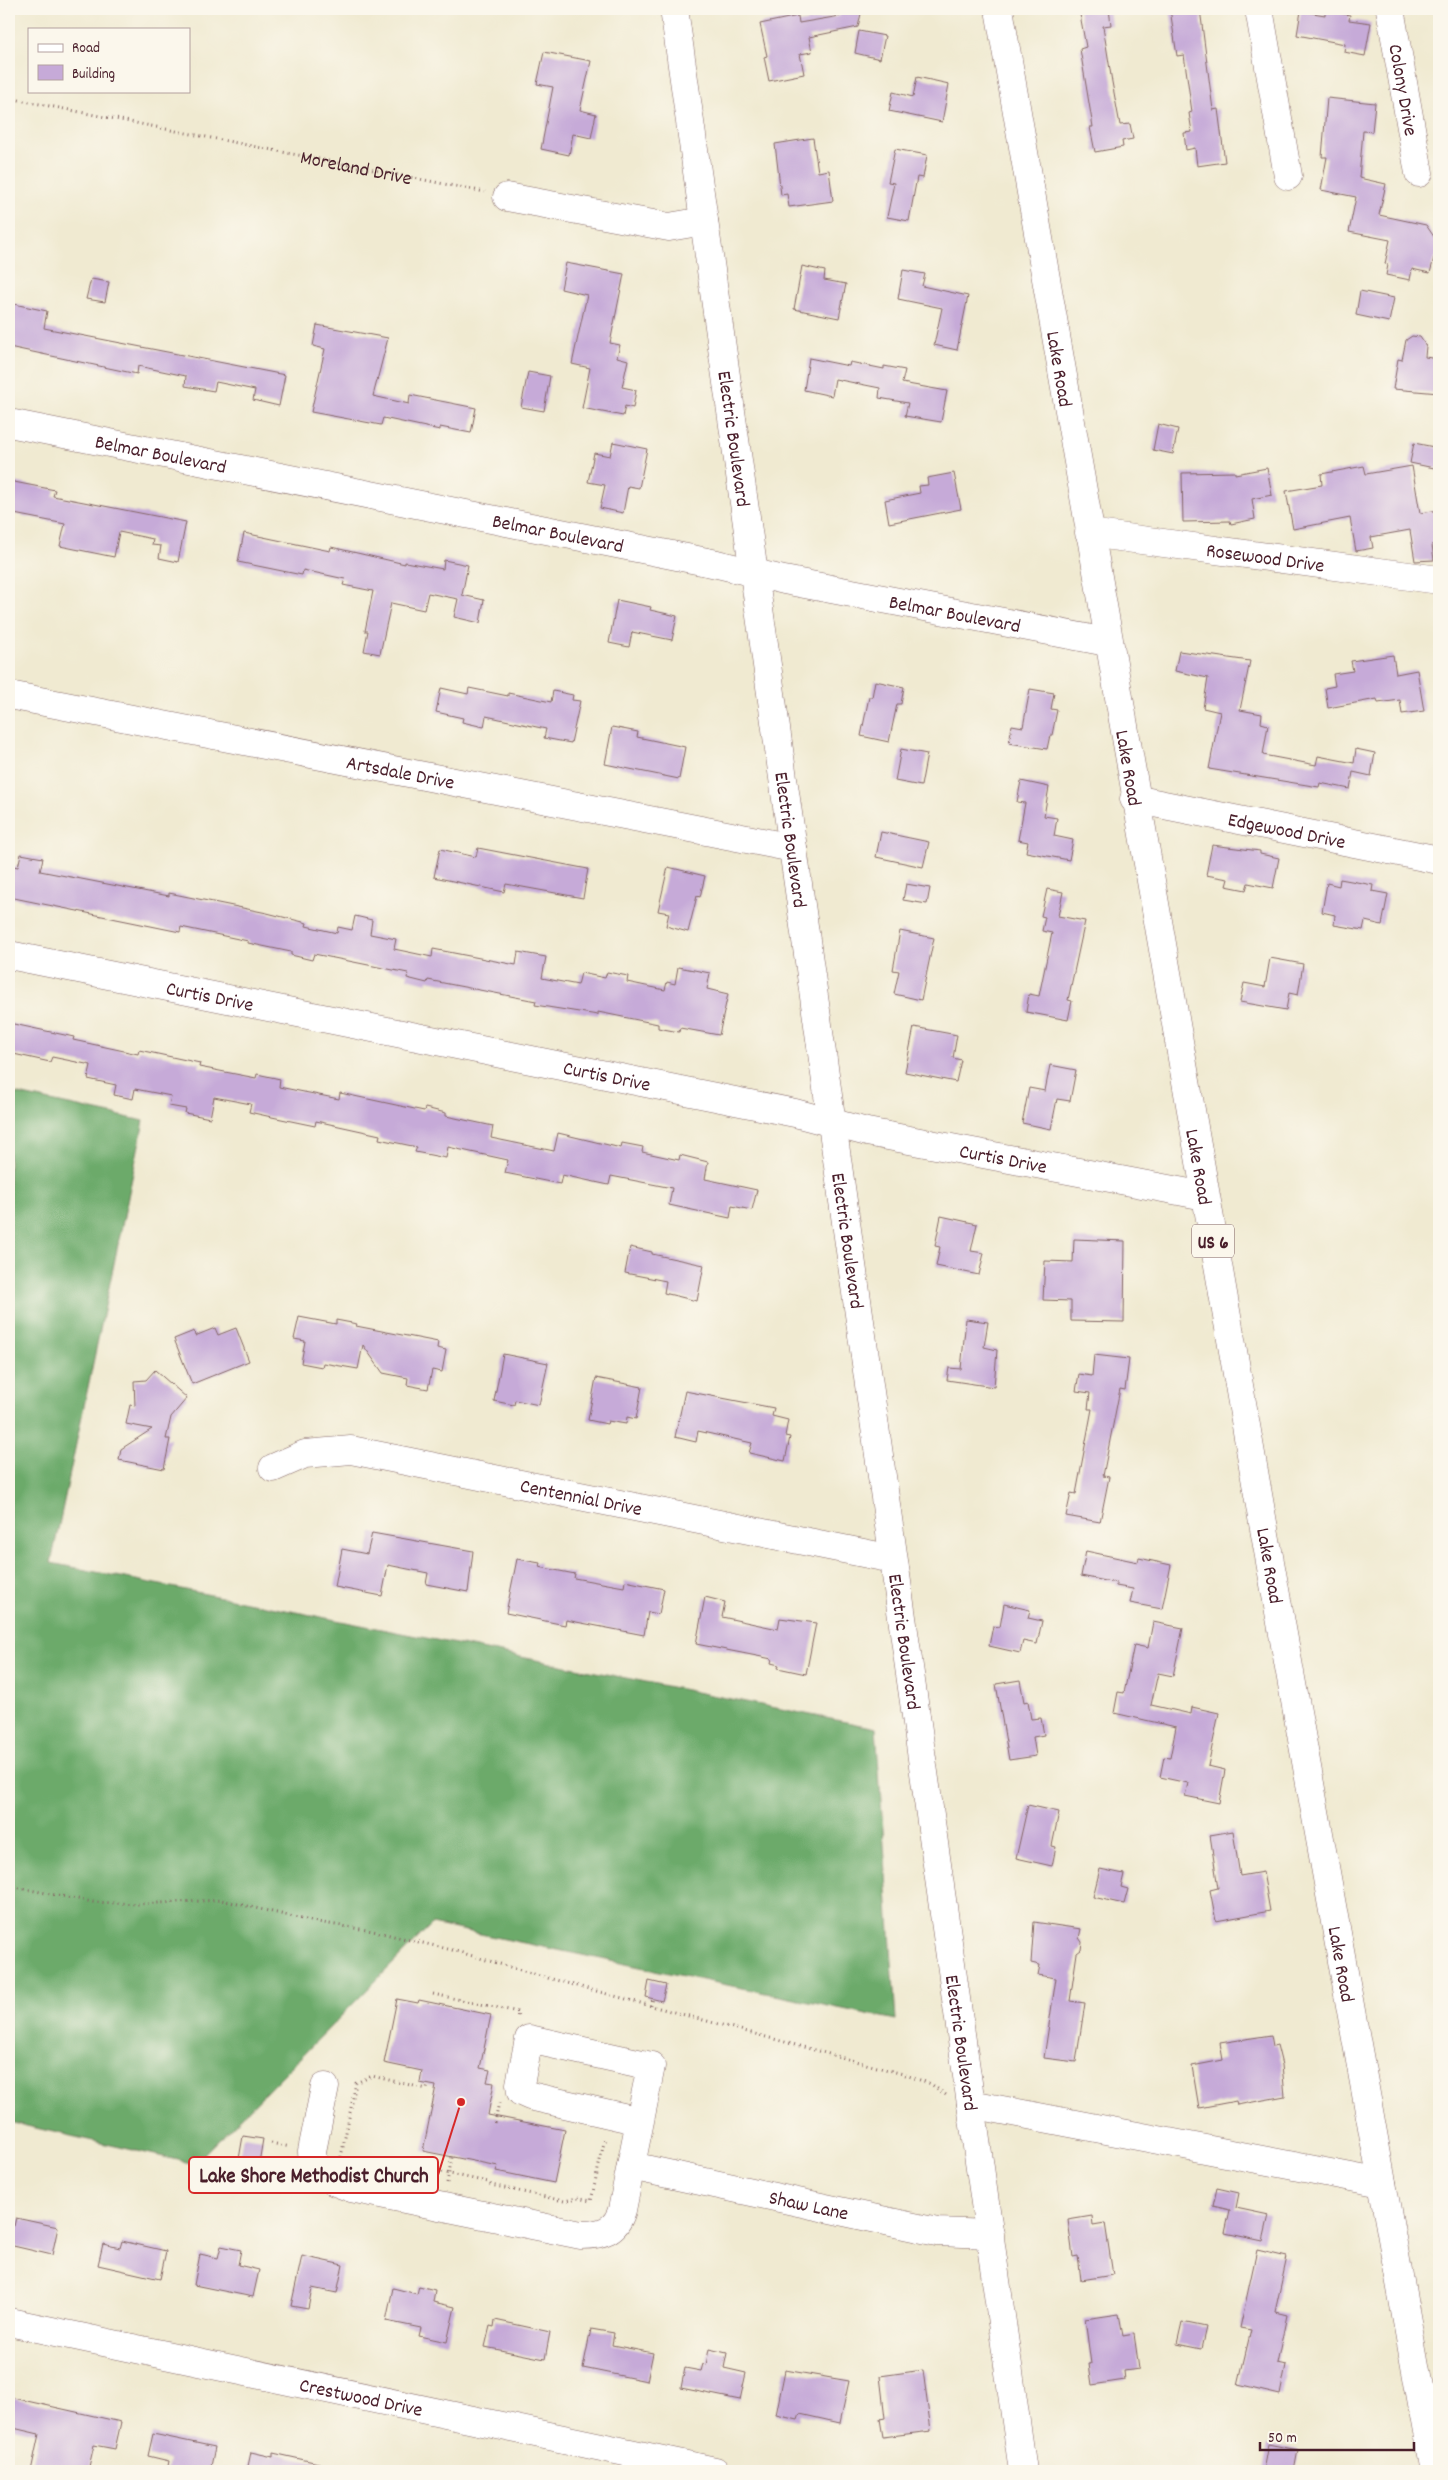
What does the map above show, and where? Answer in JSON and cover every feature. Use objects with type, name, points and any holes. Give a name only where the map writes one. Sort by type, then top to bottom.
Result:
[{"type":"street","name":"Electric Boulevard","points":[[674,9],[1024,2471]]},
{"type":"street","name":"Lake Road","points":[[999,9],[1134,799],[1249,1453],[1434,2471]]},
{"type":"street","points":[[1259,9],[1288,176]]},
{"type":"street","name":"Colony Drive","points":[[1390,9],[1419,173]]},
{"type":"street","points":[[507,197],[669,227],[704,221]]},
{"type":"street","name":"Belmar Boulevard","points":[[9,423],[1107,642]]},
{"type":"street","name":"Rosewood Drive","points":[[1089,533],[1439,580]]},
{"type":"street","name":"Artsdale Drive","points":[[9,695],[793,848]]},
{"type":"street","name":"Edgewood Drive","points":[[1134,799],[1439,860]]},
{"type":"street","name":"Curtis Drive","points":[[9,955],[785,1111],[867,1132],[1205,1196]]},
{"type":"street","name":"Centennial Drive","points":[[273,1468],[304,1454],[351,1450],[893,1559]]},
{"type":"street","points":[[325,2087],[312,2152],[313,2163],[335,2182],[351,2188],[581,2236],[596,2236],[614,2228],[622,2210],[631,2166],[640,2121],[651,2066],[529,2040],[520,2084],[521,2092],[530,2096],[640,2121]]},
{"type":"street","points":[[971,2104],[1382,2183]]},
{"type":"street","name":"Shaw Lane","points":[[631,2166],[937,2232],[990,2234]]},
{"type":"street","name":"Crestwood Drive","points":[[9,2322],[715,2471]]},
{"type":"path","name":"Moreland Drive","points":[[9,98],[507,197]]},
{"type":"path","points":[[9,1886],[93,1902],[138,1904],[221,1900],[427,1944],[903,2074],[931,2084],[957,2101],[971,2104]]},
{"type":"path","points":[[433,1994],[518,2012],[516,2022]]},
{"type":"path","points":[[652,2006],[653,1998]]},
{"type":"path","points":[[340,2158],[356,2083],[372,2076],[427,2089],[428,2084]]},
{"type":"path","points":[[494,2123],[501,2094]]},
{"type":"path","points":[[499,2103],[508,2105]]},
{"type":"path","points":[[271,2142],[375,2165],[385,2160],[488,2182],[491,2186],[564,2201],[576,2198],[591,2201],[605,2133]]},
{"type":"green space","points":[[9,1092],[144,1121],[51,1563],[876,1728],[896,2020],[432,1924],[195,2164],[9,2122]]},
{"type":"building","points":[[840,9],[862,9],[858,27],[809,37],[812,52],[800,54],[804,74],[769,81],[764,57],[767,56],[760,24],[798,16],[799,23],[840,16]]},
{"type":"building","points":[[1079,9],[1109,9],[1111,25],[1103,26],[1112,82],[1120,125],[1130,124],[1133,139],[1122,141],[1123,147],[1095,152],[1090,127],[1093,127],[1080,49],[1086,47]]},
{"type":"building","points":[[1170,9],[1200,9],[1213,110],[1218,109],[1225,162],[1197,166],[1195,148],[1186,150],[1184,133],[1192,132],[1189,113],[1192,112],[1184,55],[1177,56]]},
{"type":"building","points":[[1301,11],[1325,15],[1325,11],[1350,15],[1349,20],[1371,23],[1365,56],[1344,52],[1345,44],[1297,35]]},
{"type":"building","points":[[859,31],[885,36],[880,59],[855,53]]},
{"type":"building","points":[[544,52],[591,61],[580,110],[596,114],[591,138],[573,134],[569,155],[541,149],[553,87],[537,84]]},
{"type":"building","points":[[917,77],[949,84],[942,122],[889,111],[893,92],[913,97]]},
{"type":"building","points":[[1327,98],[1375,103],[1372,132],[1363,131],[1359,178],[1386,184],[1379,215],[1426,225],[1439,244],[1439,254],[1434,258],[1430,273],[1412,269],[1410,280],[1386,275],[1388,265],[1385,264],[1390,240],[1349,232],[1356,197],[1321,190],[1327,157],[1322,157]]},
{"type":"building","points":[[813,138],[818,172],[829,170],[833,201],[789,207],[787,194],[781,195],[775,144]]},
{"type":"building","points":[[895,149],[927,155],[923,178],[917,177],[909,221],[887,217],[894,183],[888,182]]},
{"type":"building","points":[[566,263],[624,274],[610,343],[620,345],[617,357],[628,360],[622,387],[636,390],[633,408],[625,406],[623,416],[582,408],[590,368],[572,364],[587,295],[561,289]]},
{"type":"building","points":[[802,266],[825,271],[824,280],[846,284],[839,318],[794,309]]},
{"type":"building","points":[[903,270],[925,274],[922,286],[968,296],[957,350],[934,345],[942,308],[898,299]]},
{"type":"building","points":[[91,279],[109,282],[105,302],[86,299]]},
{"type":"building","points":[[1360,291],[1394,298],[1389,322],[1356,315]]},
{"type":"building","points":[[9,303],[47,311],[44,328],[285,375],[279,406],[253,400],[255,390],[216,382],[214,391],[185,386],[186,376],[138,366],[137,374],[9,347]]},
{"type":"building","points":[[317,325],[388,338],[373,396],[409,404],[410,395],[476,408],[471,433],[440,427],[440,430],[383,418],[381,425],[311,412],[325,349],[313,346]]},
{"type":"building","points":[[1412,336],[1420,337],[1426,346],[1425,357],[1439,359],[1439,393],[1393,389],[1398,359],[1402,360],[1406,340]]},
{"type":"building","points":[[809,358],[849,366],[850,362],[884,369],[884,366],[905,370],[902,383],[947,391],[941,422],[905,416],[908,403],[879,398],[880,388],[835,379],[832,396],[804,390]]},
{"type":"building","points":[[528,372],[550,376],[544,411],[521,407]]},
{"type":"building","points":[[1158,424],[1178,429],[1173,454],[1153,450]]},
{"type":"building","points":[[613,442],[647,449],[639,488],[628,486],[623,513],[600,508],[605,485],[588,482],[594,453],[610,456]]},
{"type":"building","points":[[1414,443],[1439,448],[1439,469],[1410,463]]},
{"type":"building","points":[[1364,466],[1366,474],[1412,466],[1420,513],[1439,510],[1439,544],[1432,545],[1434,560],[1415,561],[1410,530],[1371,537],[1373,548],[1356,551],[1350,518],[1293,529],[1286,491],[1322,485],[1321,474]]},
{"type":"building","points":[[1267,468],[1272,495],[1252,499],[1255,519],[1231,524],[1230,521],[1183,522],[1182,473],[1235,472],[1235,474]]},
{"type":"building","points":[[954,473],[961,509],[889,523],[885,500],[920,493],[919,486],[928,485],[927,478]]},
{"type":"building","points":[[9,481],[55,490],[53,496],[186,522],[178,562],[159,558],[161,546],[152,545],[153,539],[119,532],[114,557],[60,546],[65,524],[9,513]]},
{"type":"building","points":[[244,533],[330,551],[331,547],[405,564],[405,562],[443,569],[444,560],[468,565],[462,595],[484,600],[480,623],[454,617],[458,599],[428,593],[424,610],[391,603],[380,654],[364,651],[368,631],[365,631],[373,591],[343,585],[345,579],[303,570],[302,575],[238,562]]},
{"type":"building","points":[[617,600],[651,607],[650,610],[677,616],[672,640],[632,632],[629,647],[609,643]]},
{"type":"building","points":[[1179,651],[1250,661],[1240,710],[1262,714],[1261,723],[1268,725],[1263,755],[1316,765],[1318,756],[1354,763],[1356,749],[1375,753],[1371,776],[1353,772],[1350,789],[1320,783],[1319,787],[1209,769],[1220,712],[1203,708],[1208,678],[1175,671]]},
{"type":"building","points":[[1393,655],[1396,674],[1417,670],[1424,711],[1402,714],[1400,700],[1378,703],[1377,699],[1328,708],[1325,688],[1335,686],[1333,674],[1353,671],[1351,661]]},
{"type":"building","points":[[875,681],[904,687],[901,704],[897,704],[889,742],[861,736],[869,697],[872,697]]},
{"type":"building","points":[[441,688],[468,694],[469,688],[508,696],[508,693],[551,702],[553,691],[573,695],[572,700],[580,701],[571,743],[544,738],[546,729],[486,716],[484,727],[462,722],[463,718],[436,712]]},
{"type":"building","points":[[1030,689],[1054,693],[1051,709],[1057,710],[1047,749],[1009,743],[1012,725],[1023,727]]},
{"type":"building","points":[[612,727],[638,732],[637,737],[685,747],[679,779],[605,764]]},
{"type":"building","points":[[901,749],[927,754],[921,786],[895,781]]},
{"type":"building","points":[[1021,781],[1049,787],[1044,816],[1057,818],[1054,836],[1073,840],[1069,860],[1026,852],[1028,842],[1018,840],[1025,803],[1017,802]]},
{"type":"building","points":[[881,832],[929,842],[923,867],[876,857]]},
{"type":"building","points":[[1212,845],[1260,851],[1260,854],[1279,858],[1273,888],[1248,883],[1246,890],[1226,886],[1228,879],[1206,875]]},
{"type":"building","points":[[478,848],[588,869],[583,898],[506,884],[504,892],[434,877],[440,849],[476,857]]},
{"type":"building","points":[[21,854],[43,858],[40,871],[169,896],[169,893],[267,913],[307,923],[306,926],[337,933],[338,927],[352,930],[355,916],[372,920],[370,934],[396,939],[394,949],[432,957],[433,949],[516,965],[518,952],[546,957],[542,978],[578,985],[581,973],[605,978],[607,972],[628,976],[627,982],[665,990],[667,982],[675,984],[678,967],[710,973],[707,989],[728,994],[719,1035],[680,1028],[679,1032],[658,1028],[658,1024],[598,1012],[598,1015],[535,1005],[536,1001],[428,980],[427,983],[407,978],[408,973],[314,954],[312,960],[291,955],[291,952],[248,943],[248,941],[181,927],[180,932],[9,897],[9,865],[18,867]]},
{"type":"building","points":[[668,867],[705,876],[700,897],[697,896],[688,932],[666,926],[669,913],[658,911]]},
{"type":"building","points":[[1340,879],[1373,885],[1372,891],[1388,894],[1382,925],[1365,921],[1363,930],[1334,925],[1335,915],[1322,912],[1327,883],[1339,886]]},
{"type":"building","points":[[906,884],[930,888],[927,904],[903,900]]},
{"type":"building","points":[[1047,889],[1063,892],[1058,916],[1085,921],[1068,1000],[1072,1001],[1068,1020],[1026,1012],[1029,994],[1039,996],[1052,933],[1042,931],[1045,917],[1041,916]]},
{"type":"building","points":[[900,931],[934,938],[921,1000],[894,994],[899,971],[893,970]]},
{"type":"building","points":[[1270,958],[1303,964],[1298,995],[1289,993],[1286,1010],[1240,1002],[1244,983],[1265,987]]},
{"type":"building","points":[[9,1023],[74,1037],[73,1040],[138,1054],[139,1050],[200,1063],[199,1067],[256,1078],[257,1074],[280,1079],[279,1087],[339,1099],[340,1093],[424,1111],[425,1108],[446,1113],[446,1116],[493,1126],[491,1138],[554,1151],[558,1133],[621,1148],[622,1143],[643,1147],[642,1152],[679,1160],[680,1155],[708,1162],[705,1179],[757,1190],[752,1210],[732,1206],[730,1218],[669,1205],[672,1188],[611,1176],[609,1185],[562,1175],[560,1184],[505,1173],[508,1160],[448,1147],[446,1158],[415,1152],[417,1147],[379,1139],[380,1135],[316,1121],[315,1126],[249,1112],[251,1104],[214,1097],[210,1118],[185,1113],[186,1109],[169,1106],[171,1096],[135,1089],[133,1099],[114,1095],[116,1085],[88,1079],[91,1065],[52,1057],[50,1062],[9,1053]]},
{"type":"building","points":[[914,1027],[957,1035],[953,1058],[961,1060],[956,1082],[905,1072]]},
{"type":"building","points":[[1050,1065],[1076,1070],[1070,1101],[1057,1099],[1051,1129],[1022,1123],[1029,1088],[1045,1091]]},
{"type":"building","points":[[941,1216],[977,1224],[971,1251],[984,1253],[979,1275],[936,1266],[940,1247],[935,1246]]},
{"type":"building","points":[[1074,1239],[1125,1241],[1124,1322],[1071,1321],[1071,1301],[1043,1300],[1045,1261],[1073,1262]]},
{"type":"building","points":[[630,1247],[652,1252],[652,1254],[704,1265],[697,1301],[664,1293],[666,1281],[625,1273]]},
{"type":"building","points":[[299,1317],[336,1324],[336,1320],[357,1324],[356,1326],[438,1342],[437,1348],[446,1350],[442,1372],[432,1370],[428,1389],[407,1385],[408,1378],[383,1373],[363,1345],[358,1369],[323,1363],[322,1367],[301,1363],[305,1341],[294,1339]]},
{"type":"building","points":[[966,1319],[988,1322],[984,1347],[997,1350],[994,1387],[947,1380],[949,1368],[961,1369]]},
{"type":"building","points":[[215,1328],[218,1335],[236,1328],[249,1361],[192,1384],[174,1339],[194,1331],[195,1336]]},
{"type":"building","points":[[503,1354],[548,1363],[539,1405],[515,1400],[514,1405],[494,1401]]},
{"type":"building","points":[[1094,1355],[1129,1359],[1125,1390],[1120,1389],[1103,1476],[1109,1477],[1100,1522],[1066,1516],[1071,1493],[1076,1494],[1092,1409],[1088,1409],[1090,1393],[1076,1391],[1079,1374],[1092,1376]]},
{"type":"building","points":[[155,1370],[187,1398],[171,1417],[166,1439],[170,1439],[164,1469],[119,1460],[121,1449],[152,1429],[126,1424],[130,1405],[135,1406],[134,1381],[146,1380]]},
{"type":"building","points":[[596,1378],[642,1387],[636,1419],[627,1417],[626,1424],[608,1421],[607,1424],[588,1420]]},
{"type":"building","points":[[685,1391],[774,1408],[772,1416],[788,1420],[785,1436],[790,1437],[785,1461],[749,1453],[752,1443],[698,1431],[696,1442],[675,1437]]},
{"type":"building","points":[[372,1533],[473,1551],[468,1592],[426,1584],[428,1573],[388,1565],[382,1596],[335,1587],[342,1549],[367,1554]]},
{"type":"building","points":[[1086,1551],[1138,1562],[1139,1558],[1171,1565],[1162,1609],[1130,1603],[1133,1589],[1116,1586],[1116,1583],[1081,1576]]},
{"type":"building","points":[[517,1559],[540,1563],[539,1567],[575,1574],[574,1578],[624,1587],[625,1581],[664,1589],[659,1614],[648,1612],[644,1635],[566,1620],[565,1625],[506,1613]]},
{"type":"building","points":[[705,1597],[725,1602],[722,1617],[778,1629],[780,1618],[816,1623],[806,1674],[778,1668],[779,1665],[771,1663],[772,1659],[696,1644]]},
{"type":"building","points":[[1004,1604],[1030,1610],[1028,1618],[1042,1621],[1037,1644],[1023,1641],[1020,1653],[989,1646],[993,1626],[1000,1627]]},
{"type":"building","points":[[1153,1622],[1183,1628],[1173,1676],[1158,1673],[1151,1705],[1191,1714],[1192,1707],[1219,1713],[1208,1766],[1225,1770],[1219,1803],[1185,1796],[1188,1783],[1160,1777],[1164,1757],[1170,1758],[1176,1727],[1114,1713],[1118,1692],[1124,1693],[1134,1645],[1148,1648]]},
{"type":"building","points":[[1020,1680],[1024,1702],[1028,1701],[1031,1719],[1041,1718],[1044,1735],[1033,1737],[1036,1756],[1009,1760],[996,1684]]},
{"type":"building","points":[[1028,1805],[1059,1812],[1052,1846],[1056,1847],[1052,1866],[1016,1858]]},
{"type":"building","points":[[1233,1831],[1240,1876],[1263,1872],[1270,1911],[1216,1921],[1210,1890],[1218,1888],[1210,1835]]},
{"type":"building","points":[[1100,1869],[1124,1874],[1121,1887],[1128,1889],[1124,1904],[1093,1897]]},
{"type":"building","points":[[1034,1922],[1081,1929],[1079,1938],[1082,1942],[1081,1950],[1077,1953],[1070,2001],[1085,2003],[1076,2062],[1044,2058],[1056,1978],[1038,1975],[1040,1965],[1031,1963]]},
{"type":"building","points":[[649,1981],[666,1985],[662,2001],[646,1997]]},
{"type":"building","points":[[397,1999],[418,2003],[419,2000],[491,2015],[480,2068],[490,2070],[487,2082],[494,2083],[488,2115],[565,2130],[554,2183],[496,2171],[498,2166],[423,2151],[436,2086],[420,2083],[422,2071],[384,2063]]},
{"type":"building","points":[[1271,2035],[1273,2046],[1277,2045],[1282,2065],[1285,2096],[1237,2105],[1236,2101],[1199,2108],[1192,2066],[1223,2060],[1220,2043]]},
{"type":"building","points":[[243,2136],[263,2139],[259,2163],[239,2159]]},
{"type":"building","points":[[1217,2188],[1239,2193],[1236,2208],[1269,2215],[1263,2241],[1225,2233],[1230,2210],[1213,2206]]},
{"type":"building","points":[[1092,2216],[1093,2225],[1105,2223],[1113,2275],[1081,2280],[1078,2256],[1073,2257],[1068,2220]]},
{"type":"building","points":[[16,2218],[58,2227],[52,2255],[9,2245],[9,2225],[14,2226]]},
{"type":"building","points":[[122,2241],[166,2251],[160,2279],[98,2265],[103,2244],[120,2248]]},
{"type":"building","points":[[221,2246],[241,2250],[238,2265],[259,2270],[253,2297],[194,2285],[200,2254],[218,2258]]},
{"type":"building","points":[[1257,2250],[1287,2257],[1275,2312],[1287,2315],[1277,2363],[1286,2365],[1280,2395],[1238,2385],[1251,2330],[1240,2328]]},
{"type":"building","points":[[302,2256],[343,2265],[337,2293],[312,2288],[308,2309],[291,2306]]},
{"type":"building","points":[[419,2286],[435,2290],[433,2302],[455,2307],[447,2342],[419,2336],[421,2328],[386,2321],[393,2288],[417,2294]]},
{"type":"building","points":[[1119,2314],[1123,2336],[1134,2334],[1139,2369],[1124,2371],[1125,2380],[1092,2385],[1085,2319]]},
{"type":"building","points":[[495,2320],[550,2332],[545,2359],[485,2347],[490,2326],[494,2327]]},
{"type":"building","points":[[1182,2322],[1206,2327],[1201,2349],[1177,2344]]},
{"type":"building","points":[[591,2329],[614,2333],[612,2345],[653,2353],[647,2381],[583,2368]]},
{"type":"building","points":[[709,2349],[727,2353],[724,2368],[746,2373],[740,2400],[681,2388],[685,2368],[701,2371],[703,2364],[706,2365]]},
{"type":"building","points":[[785,2370],[849,2381],[840,2423],[800,2414],[798,2420],[776,2415]]},
{"type":"building","points":[[923,2370],[931,2431],[883,2437],[880,2419],[885,2418],[880,2376]]},
{"type":"building","points":[[9,2397],[121,2422],[115,2449],[94,2445],[88,2471],[31,2471],[39,2434],[9,2427]]},
{"type":"building","points":[[153,2434],[215,2447],[210,2471],[167,2471],[169,2461],[148,2456]]},
{"type":"building","points":[[1268,2444],[1298,2450],[1294,2471],[1263,2471]]},
{"type":"building","points":[[251,2452],[273,2457],[273,2453],[323,2464],[323,2471],[247,2471]]},
{"type":"place","name":"Lake Shore Methodist Church","points":[[461,2102]]}]
